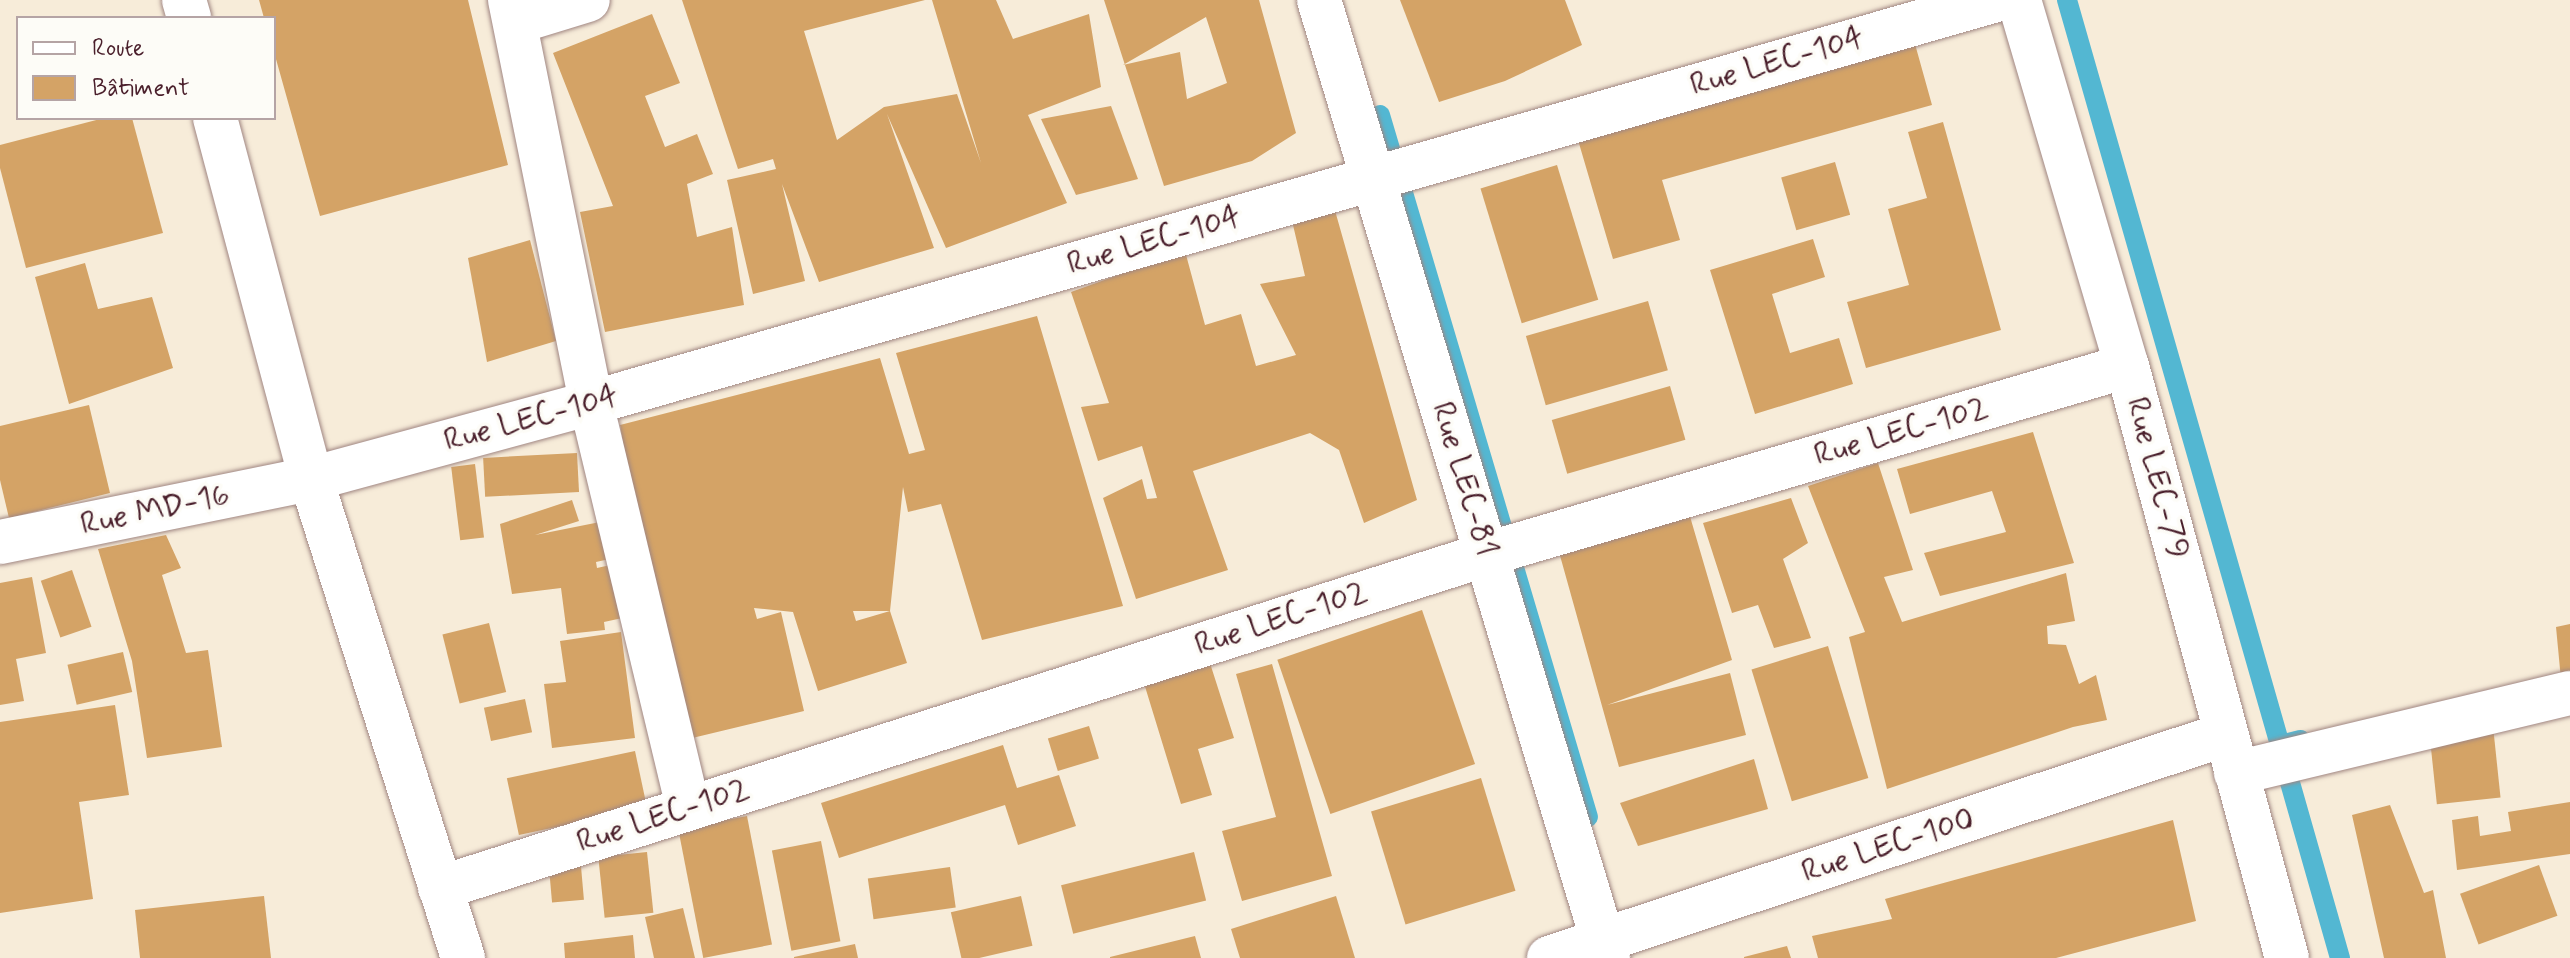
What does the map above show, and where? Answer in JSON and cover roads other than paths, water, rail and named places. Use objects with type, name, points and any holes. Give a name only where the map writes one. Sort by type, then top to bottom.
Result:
[{"type":"street","points":[[588,0],[513,11],[591,403],[688,808]]},
{"type":"street","name":"Rue LEC-81","points":[[1319,0],[1606,949]]},
{"type":"street","name":"Rue LEC-104","points":[[311,479],[591,403],[1996,0]]},
{"type":"street","name":"Rue LEC-79","points":[[2019,0],[2127,366],[2287,958]]},
{"type":"street","points":[[216,120],[311,479],[463,958]]},
{"type":"street","name":"Rue LEC-102","points":[[440,888],[1487,554],[2127,366]]},
{"type":"street","name":"Rue MD-16","points":[[0,542],[311,479]]},
{"type":"street","name":"Rue LEC-100","points":[[1549,958],[1606,949],[2231,753],[2570,693]]},
{"type":"waterway","points":[[2067,0],[2280,745],[2300,740]]},
{"type":"waterway","points":[[1380,115],[1588,817]]},
{"type":"waterway","points":[[2283,758],[2340,958]]}]
